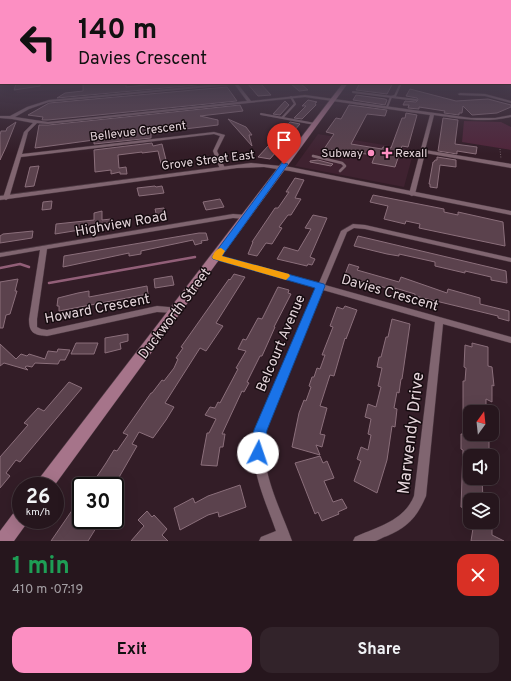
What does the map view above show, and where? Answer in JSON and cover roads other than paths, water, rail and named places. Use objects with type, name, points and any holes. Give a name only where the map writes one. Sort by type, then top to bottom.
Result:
[{"type":"main road","name":"Duckworth Street","points":[[51,477],[331,103]]},
{"type":"main road","points":[[3,541],[12,529]]},
{"type":"street","points":[[12,117],[28,108],[42,103]]},
{"type":"street","points":[[0,116],[12,117],[35,123],[238,103]]},
{"type":"street","points":[[358,103],[484,120],[511,116]]},
{"type":"street","points":[[412,194],[432,114]]},
{"type":"street","points":[[3,198],[27,130],[35,123]]},
{"type":"street","name":"Bellevue Crescent","points":[[18,156],[218,133],[223,137],[217,145],[215,151],[222,168]]},
{"type":"street","points":[[423,151],[511,166]]},
{"type":"street","name":"Grove Street East","points":[[3,198],[252,165],[282,167],[511,213]]},
{"type":"street","name":"Highview Road","points":[[0,255],[233,216],[246,217]]},
{"type":"street","name":"Belcourt Avenue","points":[[285,537],[258,453],[258,440],[260,430],[344,231],[350,226],[365,227],[511,260]]},
{"type":"street","name":"Howard Crescent","points":[[44,248],[33,319],[33,328],[39,332],[47,333],[157,309],[176,310]]},
{"type":"street","name":"Davies Crescent","points":[[216,257],[511,340]]},
{"type":"street","name":"Marwendy Drive","points":[[360,541],[391,529],[405,520],[418,504],[440,320]]},
{"type":"street","points":[[265,541],[285,537]]},
{"type":"lane","points":[[282,118],[295,103]]},
{"type":"lane","points":[[387,107],[389,103]]},
{"type":"lane","points":[[261,114],[315,124]]},
{"type":"lane","points":[[313,156],[342,163],[345,166],[340,170]]},
{"type":"waterway","points":[[49,283],[195,257]]},
{"type":"waterway","points":[[0,268],[20,264],[29,267]]},
{"type":"place","name":"Subway","points":[[371,153]]},
{"type":"place","name":"Rexall","points":[[387,153]]}]
